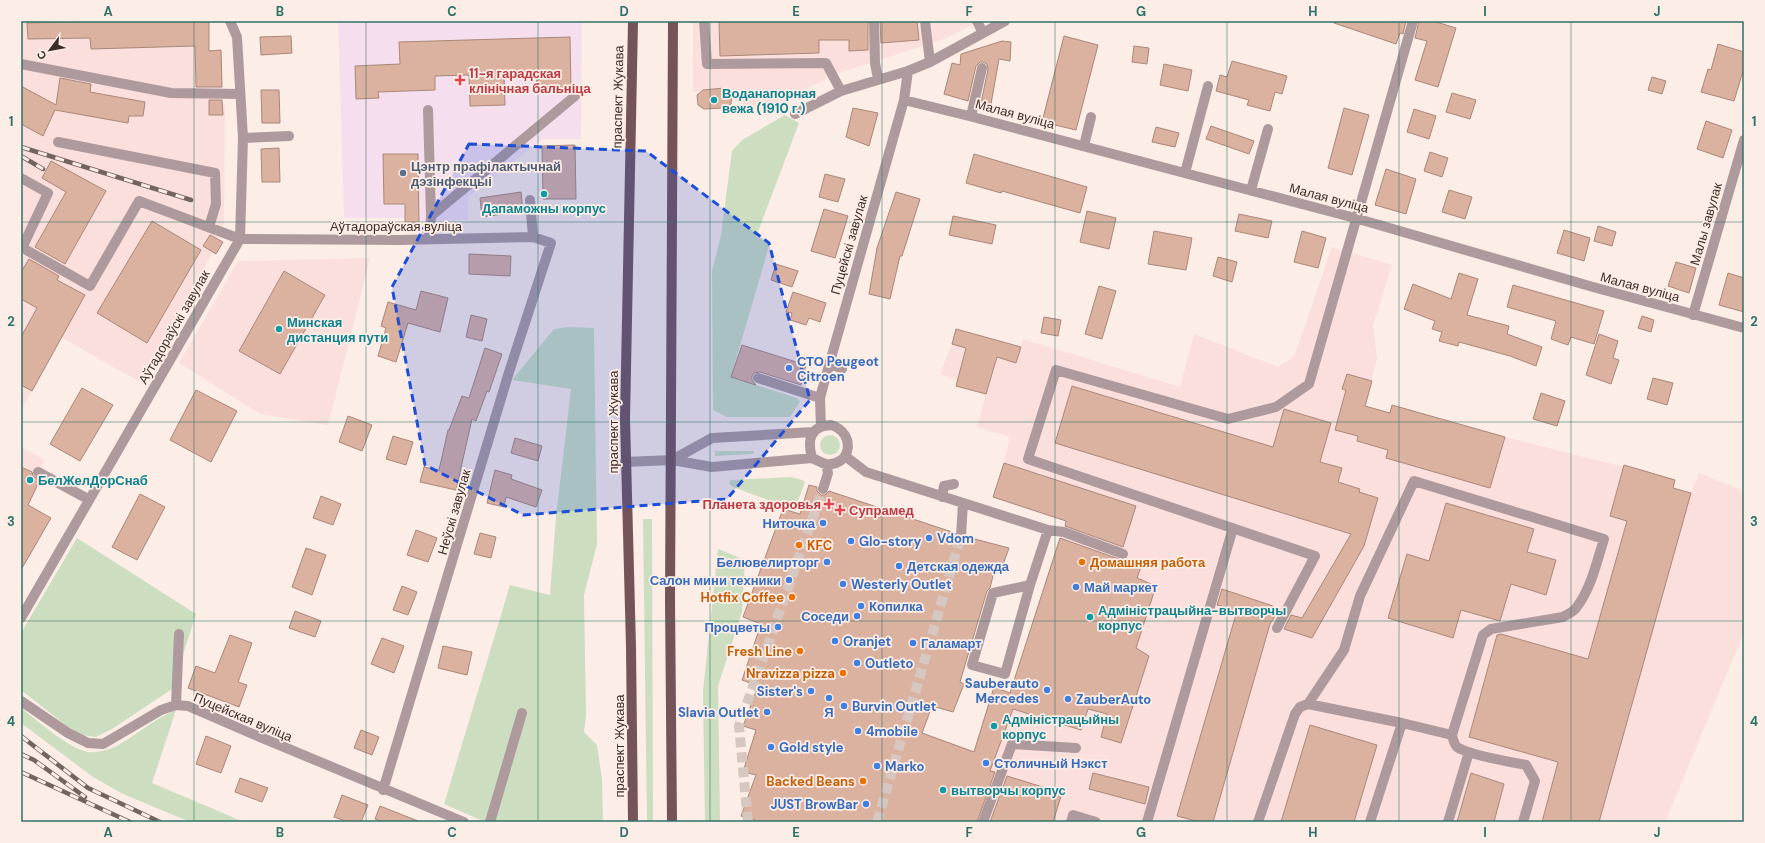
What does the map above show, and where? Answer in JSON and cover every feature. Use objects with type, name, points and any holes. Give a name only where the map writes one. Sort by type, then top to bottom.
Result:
[{"type":"main road","name":"праспект Жукава","points":[[633,21],[626,462],[632,647],[633,822]]},
{"type":"main road","points":[[672,21],[672,460],[670,624],[672,822]]},
{"type":"street","name":"Аўтадораўскі завулак","points":[[21,618],[88,499],[240,239],[243,138],[237,37],[230,21]]},
{"type":"street","points":[[704,21],[707,64],[826,63],[841,91]]},
{"type":"street","points":[[874,21],[875,63],[878,79]]},
{"type":"street","points":[[925,21],[930,62]]},
{"type":"street","points":[[978,21],[983,33]]},
{"type":"street","points":[[795,114],[841,91],[908,71],[930,62],[1006,21]]},
{"type":"street","points":[[1277,628],[1315,556],[1028,459],[1056,370],[1228,419],[1276,407],[1309,384],[1413,21]]},
{"type":"street","points":[[21,64],[171,93],[240,94]]},
{"type":"street","points":[[972,116],[982,68]]},
{"type":"street","name":"Пуцейскі завулак","points":[[817,429],[820,398],[904,100],[908,71]]},
{"type":"street","points":[[1185,173],[1208,86]]},
{"type":"street","points":[[431,216],[575,96]]},
{"type":"street","name":"Малая вуліца","points":[[904,100],[972,116],[1356,218],[1593,288],[1744,328]]},
{"type":"street","points":[[428,110],[431,216],[429,239]]},
{"type":"street","points":[[1084,146],[1091,117]]},
{"type":"street","points":[[1251,190],[1268,130]]},
{"type":"street","points":[[243,138],[289,136]]},
{"type":"street","name":"Малы завулак","points":[[1693,314],[1744,140]]},
{"type":"street","points":[[58,142],[215,173],[216,204],[209,227]]},
{"type":"street","points":[[21,178],[48,193],[22,248],[90,286],[139,201],[240,239]]},
{"type":"street","points":[[530,200],[533,236]]},
{"type":"street","name":"Аўтадораўская вуліца","points":[[240,239],[429,239],[533,236],[551,243]]},
{"type":"street","name":"Неўскі завулак","points":[[383,790],[509,372],[551,243]]},
{"type":"street","points":[[829,363],[842,369]]},
{"type":"street","points":[[758,378],[820,398]]},
{"type":"street","points":[[626,462],[672,460],[712,467],[812,458],[826,464],[836,463],[845,456],[848,442],[844,433],[840,429],[831,425],[817,429],[712,438],[672,460]]},
{"type":"street","points":[[812,458],[809,445],[817,429]]},
{"type":"street","points":[[845,456],[866,472],[1048,530],[1064,532],[1123,554]]},
{"type":"street","points":[[823,489],[828,473],[826,464]]},
{"type":"street","points":[[38,472],[88,499]]},
{"type":"street","points":[[1308,704],[1344,650],[1360,596],[1414,481],[1604,539],[1589,585],[1576,608],[1570,613],[1563,616],[1491,629],[1483,635],[1452,735],[1453,741],[1457,747],[1469,752],[1526,765],[1535,781],[1523,822]]},
{"type":"street","points":[[942,497],[944,486],[954,484]]},
{"type":"street","points":[[961,536],[963,503]]},
{"type":"street","points":[[1147,822],[1233,528]]},
{"type":"street","points":[[1030,585],[993,593],[972,665],[1005,674],[1030,585],[1048,530]]},
{"type":"street","points":[[176,705],[179,634]]},
{"type":"street","name":"Пуцейская вуліца","points":[[21,701],[68,733],[88,743],[103,744],[162,710],[176,705],[188,706],[383,790],[464,822]]},
{"type":"street","points":[[1258,822],[1295,714],[1300,707],[1308,704],[1402,723],[1452,735]]},
{"type":"street","points":[[490,822],[522,713]]},
{"type":"street","points":[[1370,822],[1402,723]]},
{"type":"street","points":[[983,822],[1012,744],[1076,748]]},
{"type":"street","points":[[1448,822],[1469,752]]},
{"type":"street","points":[[1071,822],[1073,815],[1096,822]]},
{"type":"highlighted area","points":[[469,144],[646,151],[769,243],[810,400],[727,499],[523,515],[425,465],[392,287]]},
{"type":"shaded area","points":[[25,21],[209,21],[209,53],[221,53],[223,104],[225,104],[224,223],[219,239],[223,242],[216,254],[213,252],[140,382],[61,337],[21,410],[21,32],[23,32],[22,26]]},
{"type":"shaded area","name":"11-я гарадская клінічная бальніца","points":[[338,21],[582,21],[581,139],[542,139],[468,197],[468,220],[419,221],[419,223],[406,224],[405,218],[344,218]]},
{"type":"shaded area","points":[[693,21],[980,21],[944,39],[833,75],[774,106],[753,111],[735,101],[732,93],[724,88],[693,92]]},
{"type":"shaded area","points":[[1332,247],[1392,265],[1373,325],[1377,359],[1365,406],[1390,413],[1392,405],[1505,437],[1675,480],[1673,488],[1691,493],[1699,473],[1744,491],[1744,632],[1665,822],[891,822],[922,733],[974,751],[994,687],[1014,694],[1059,542],[1068,521],[993,497],[1004,463],[1010,437],[977,427],[991,376],[961,367],[957,380],[940,374],[952,344],[1016,362],[1023,339],[1180,387],[1194,334],[1278,367],[1294,357]]},
{"type":"shaded area","points":[[370,258],[328,425],[260,414],[179,363],[238,261]]},
{"type":"shaded area","points":[[21,447],[45,460],[28,489],[21,489]]},
{"type":"green space","points":[[785,115],[799,123],[756,237],[770,243],[731,377],[797,398],[800,402],[790,417],[727,417],[713,410],[712,271],[721,235],[732,151],[742,140]]},
{"type":"green space","points":[[569,327],[594,328],[597,544],[584,595],[586,716],[584,732],[597,745],[602,779],[603,822],[485,822],[444,804],[510,585],[550,595],[556,517],[571,389],[512,380],[554,329]]},
{"type":"green space","points":[[830,435],[837,438],[840,445],[837,452],[830,455],[823,452],[820,445],[823,438]]},
{"type":"green space","points":[[715,451],[754,451],[753,454],[715,456]]},
{"type":"green space","points":[[791,477],[805,482],[796,506],[784,502],[782,505],[733,487],[729,484],[730,480]]},
{"type":"green space","points":[[643,519],[652,519],[653,822],[647,822]]},
{"type":"green space","points":[[77,538],[196,614],[172,689],[112,729],[96,737],[81,735],[68,727],[21,690],[21,633]]},
{"type":"green space","points":[[718,549],[745,560],[742,612],[718,686],[720,822],[705,822],[703,691]]},
{"type":"green space","points":[[21,708],[62,740],[88,752],[102,751],[115,747],[160,718],[176,710],[152,783],[244,822],[190,822],[123,794],[93,777],[21,723]]},
{"type":"building","points":[[94,21],[209,21],[209,51],[221,50],[222,87],[196,87],[195,46],[91,49],[90,38],[28,39],[27,23]]},
{"type":"building","points":[[719,21],[868,21],[868,50],[849,51],[849,40],[819,40],[819,53],[720,56]]},
{"type":"building","points":[[880,21],[917,21],[919,40],[881,43]]},
{"type":"building","points":[[1334,21],[1406,21],[1403,34],[1400,33],[1396,44],[1334,23]]},
{"type":"building","points":[[1419,21],[1433,21],[1456,28],[1438,87],[1415,80],[1427,41],[1415,38]]},
{"type":"building","points":[[291,36],[292,53],[261,55],[260,37]]},
{"type":"building","points":[[1064,36],[1098,45],[1076,130],[1042,122]]},
{"type":"building","points":[[570,37],[571,89],[537,90],[536,74],[504,75],[505,105],[470,106],[469,75],[435,76],[435,90],[378,92],[379,98],[356,99],[355,66],[400,64],[399,42]]},
{"type":"building","points":[[1002,41],[1011,42],[1010,61],[999,59],[991,104],[981,103],[988,69],[987,64],[983,62],[980,62],[976,66],[968,101],[944,94],[952,63],[960,65],[961,54]]},
{"type":"building","points":[[1718,44],[1744,52],[1744,68],[1734,101],[1701,92],[1708,69],[1711,70]]},
{"type":"building","points":[[1134,46],[1149,48],[1147,64],[1132,62]]},
{"type":"building","points":[[1232,61],[1287,76],[1282,94],[1275,92],[1270,111],[1247,105],[1249,100],[1216,91],[1220,75],[1227,77]]},
{"type":"building","points":[[1164,64],[1192,70],[1188,91],[1160,85]]},
{"type":"building","points":[[1652,77],[1666,81],[1662,94],[1648,90]]},
{"type":"building","points":[[60,78],[91,84],[90,92],[145,102],[143,116],[129,116],[128,123],[55,110],[43,136],[21,124],[21,86],[56,105]]},
{"type":"building","name":"Воданапорная вежа (1910 г.)","points":[[724,88],[732,93],[731,104],[723,108],[704,109],[698,105],[697,95],[703,90]]},
{"type":"building","points":[[261,90],[279,90],[280,123],[262,123]]},
{"type":"building","points":[[1452,93],[1476,100],[1470,119],[1446,112]]},
{"type":"building","points":[[209,100],[222,100],[223,115],[209,115]]},
{"type":"building","points":[[853,108],[878,113],[869,146],[846,137]]},
{"type":"building","points":[[1344,108],[1369,115],[1352,175],[1328,168]]},
{"type":"building","points":[[1414,109],[1436,116],[1429,139],[1407,132]]},
{"type":"building","points":[[1706,121],[1732,130],[1723,158],[1697,149]]},
{"type":"building","points":[[1211,126],[1254,141],[1249,154],[1206,139]]},
{"type":"building","points":[[1156,127],[1179,133],[1175,147],[1152,142]]},
{"type":"building","points":[[575,145],[576,199],[543,199],[542,146]]},
{"type":"building","points":[[279,148],[280,182],[262,182],[261,149]]},
{"type":"building","points":[[1430,152],[1448,158],[1442,177],[1424,171]]},
{"type":"building","points":[[383,154],[418,154],[419,223],[405,224],[405,204],[384,204]]},
{"type":"building","points":[[974,154],[1087,187],[1080,213],[1002,191],[1001,193],[966,183]]},
{"type":"building","points":[[51,161],[106,191],[65,264],[35,247],[66,192],[42,178]]},
{"type":"building","points":[[1386,169],[1416,179],[1406,214],[1375,205]]},
{"type":"building","points":[[825,174],[845,179],[838,202],[819,197]]},
{"type":"building","points":[[1449,190],[1472,197],[1465,219],[1442,212]]},
{"type":"building","points":[[521,192],[523,211],[482,217],[480,198]]},
{"type":"building","points":[[896,192],[920,199],[902,256],[900,256],[890,299],[869,294],[877,248]]},
{"type":"building","points":[[824,209],[848,216],[835,258],[811,251]]},
{"type":"building","points":[[1087,211],[1116,218],[1109,249],[1080,242]]},
{"type":"building","points":[[1239,214],[1272,221],[1268,238],[1235,231]]},
{"type":"building","points":[[953,216],[996,225],[992,244],[949,235]]},
{"type":"building","points":[[152,221],[201,250],[147,343],[97,313]]},
{"type":"building","points":[[1598,226],[1616,232],[1612,246],[1594,241]]},
{"type":"building","points":[[1564,230],[1590,238],[1584,261],[1557,253]]},
{"type":"building","points":[[1154,231],[1192,238],[1186,270],[1148,264]]},
{"type":"building","points":[[1302,231],[1326,238],[1318,268],[1294,262]]},
{"type":"building","points":[[210,235],[223,242],[216,254],[203,246]]},
{"type":"building","points":[[469,254],[511,256],[510,276],[469,274]]},
{"type":"building","points":[[1218,257],[1237,262],[1232,282],[1213,276]]},
{"type":"building","points":[[29,259],[59,276],[57,280],[85,295],[32,391],[21,385],[21,337],[37,308],[21,299],[21,272]]},
{"type":"building","points":[[1676,262],[1696,268],[1689,293],[1668,286]]},
{"type":"building","points":[[776,264],[798,271],[792,287],[771,280]]},
{"type":"building","name":"Минская дистанция пути","points":[[284,271],[325,295],[280,374],[239,351]]},
{"type":"building","points":[[1459,273],[1478,279],[1467,315],[1509,326],[1507,334],[1542,347],[1536,366],[1510,356],[1459,342],[1458,346],[1439,341],[1442,332],[1432,329],[1435,321],[1404,309],[1413,284],[1451,299]]},
{"type":"building","points":[[1728,273],[1744,278],[1744,312],[1719,305]]},
{"type":"building","points":[[1513,285],[1604,311],[1594,344],[1571,337],[1568,345],[1551,339],[1556,321],[1507,307]]},
{"type":"building","points":[[1099,286],[1116,291],[1102,339],[1085,334]]},
{"type":"building","points":[[421,291],[448,298],[440,332],[408,323],[396,362],[378,356],[386,328],[381,326],[388,302],[416,310]]},
{"type":"building","points":[[793,292],[826,303],[820,322],[809,318],[806,325],[790,320],[792,313],[786,312]]},
{"type":"building","points":[[471,315],[487,319],[482,341],[466,337]]},
{"type":"building","points":[[1642,316],[1654,320],[1651,332],[1638,328]]},
{"type":"building","points":[[1044,317],[1061,320],[1058,336],[1041,333]]},
{"type":"building","points":[[956,329],[1021,347],[1016,363],[997,357],[986,394],[956,386],[966,348],[952,344]]},
{"type":"building","points":[[1599,334],[1618,341],[1613,358],[1619,360],[1611,384],[1586,375]]},
{"type":"building","points":[[742,345],[806,365],[801,385],[760,372],[754,373],[752,376],[752,380],[756,385],[731,377]]},
{"type":"building","points":[[485,348],[502,354],[489,392],[487,391],[476,421],[472,419],[456,490],[420,482],[424,467],[439,470],[448,430],[462,396],[469,398]]},
{"type":"building","points":[[1347,374],[1372,381],[1365,406],[1390,413],[1392,405],[1505,437],[1490,488],[1386,458],[1388,450],[1357,441],[1358,436],[1335,430],[1346,390],[1342,389]]},
{"type":"building","points":[[1653,378],[1673,383],[1667,405],[1647,399]]},
{"type":"building","points":[[1072,386],[1273,447],[1284,409],[1331,423],[1320,462],[1342,468],[1338,482],[1360,489],[1359,492],[1378,498],[1364,546],[1312,638],[1284,629],[1291,615],[1302,618],[1351,534],[1055,443]]},
{"type":"building","points":[[82,388],[113,405],[80,461],[50,444]]},
{"type":"building","points":[[196,390],[237,411],[211,462],[170,440]]},
{"type":"building","points":[[1541,393],[1565,401],[1557,426],[1533,419]]},
{"type":"building","points":[[348,416],[372,425],[362,451],[339,442]]},
{"type":"building","points":[[393,436],[413,442],[406,465],[386,459]]},
{"type":"building","points":[[515,438],[542,446],[538,461],[511,453]]},
{"type":"building","points":[[1004,463],[1136,506],[1123,547],[1065,526],[1066,521],[993,497]]},
{"type":"building","points":[[1624,465],[1675,480],[1673,488],[1691,493],[1599,822],[1542,822],[1558,762],[1469,737],[1497,635],[1501,634],[1588,659],[1627,521],[1610,516]]},
{"type":"building","points":[[21,467],[32,472],[33,476],[40,480],[28,505],[51,518],[21,570]]},
{"type":"building","points":[[495,470],[512,475],[511,479],[542,490],[536,507],[506,497],[504,507],[487,503]]},
{"type":"building","name":"Outleto","points":[[809,485],[817,487],[817,491],[821,495],[825,495],[829,491],[955,533],[955,539],[960,542],[964,542],[967,537],[1009,548],[1000,573],[994,572],[990,588],[987,591],[960,682],[964,684],[953,712],[932,706],[922,733],[974,752],[994,687],[1010,693],[1060,538],[1141,567],[1137,578],[1156,586],[1136,648],[1149,656],[1121,743],[1101,737],[1107,714],[1088,709],[1081,730],[1013,709],[990,771],[995,772],[977,822],[755,822],[755,820],[741,816],[756,775],[743,772],[756,730],[743,726],[758,686],[742,680],[761,624],[743,617],[783,509],[800,514]]},
{"type":"building","points":[[140,494],[165,507],[137,560],[112,547]]},
{"type":"building","points":[[321,496],[341,504],[333,525],[313,518]]},
{"type":"building","points":[[1446,503],[1534,529],[1527,552],[1556,560],[1546,595],[1511,584],[1500,621],[1461,610],[1453,638],[1388,618],[1407,554],[1429,561]]},
{"type":"building","points":[[416,530],[437,538],[428,562],[407,555]]},
{"type":"building","points":[[480,533],[496,537],[491,558],[474,554]]},
{"type":"building","points":[[306,548],[326,555],[312,595],[292,587]]},
{"type":"building","points":[[402,586],[417,592],[408,615],[393,610]]},
{"type":"building","points":[[1222,589],[1273,606],[1272,608],[1279,610],[1270,624],[1213,822],[1200,822],[1177,816],[1237,611],[1217,605]]},
{"type":"building","points":[[295,611],[321,621],[315,637],[289,628]]},
{"type":"building","points":[[230,635],[252,643],[238,682],[247,685],[239,707],[188,688],[196,666],[215,673]]},
{"type":"building","points":[[382,638],[404,646],[394,673],[371,664]]},
{"type":"building","points":[[443,646],[472,652],[467,675],[438,668]]},
{"type":"building","points":[[1310,725],[1377,745],[1354,822],[1281,822]]},
{"type":"building","points":[[361,730],[379,737],[372,755],[354,748]]},
{"type":"building","points":[[206,736],[231,746],[221,773],[196,764]]},
{"type":"building","points":[[1093,773],[1149,787],[1145,804],[1089,789]]},
{"type":"building","points":[[1471,773],[1504,784],[1494,822],[1457,822]]},
{"type":"building","points":[[1007,776],[1062,793],[1053,822],[990,822]]},
{"type":"building","points":[[240,778],[268,788],[262,802],[235,792]]},
{"type":"building","points":[[342,795],[368,805],[361,822],[348,822],[334,817]]},
{"type":"building","points":[[380,806],[418,822],[383,822],[375,819]]},
{"type":"tunnel","points":[[748,822],[739,726],[823,489]]},
{"type":"tunnel","points":[[877,822],[961,536]]},
{"type":"railway","points":[[21,147],[191,200]]},
{"type":"railway","points":[[21,156],[43,169]]},
{"type":"railway","points":[[21,736],[88,788],[160,822]]},
{"type":"railway","points":[[21,754],[34,760],[85,797]]},
{"type":"railway","points":[[21,772],[130,822]]},
{"type":"place","name":"11-я гарадская клінічная бальніца","points":[[460,80]]},
{"type":"place","name":"Воданапорная вежа (1910 г.)","points":[[714,100]]},
{"type":"place","name":"Цэнтр прафілактычнай дэзінфекцыі","points":[[403,173]]},
{"type":"place","name":"Дапаможны корпус","points":[[544,194]]},
{"type":"place","name":"Минская дистанция пути","points":[[279,329]]},
{"type":"place","name":"СТО Peugeot Citroen","points":[[789,368]]},
{"type":"place","name":"БелЖелДорСнаб","points":[[30,480]]},
{"type":"place","name":"Планета здоровья","points":[[829,504]]},
{"type":"place","name":"Супрамед","points":[[840,510]]},
{"type":"place","name":"Ниточка","points":[[823,523]]},
{"type":"place","name":"Vdom","points":[[929,538]]},
{"type":"place","name":"Glo-story","points":[[851,541]]},
{"type":"place","name":"KFC","points":[[799,545]]},
{"type":"place","name":"Белювелирторг","points":[[827,562]]},
{"type":"place","name":"Домашняя работа","points":[[1082,562]]},
{"type":"place","name":"Детская одежда","points":[[899,566]]},
{"type":"place","name":"Салон мини техники","points":[[789,580]]},
{"type":"place","name":"Westerly Outlet","points":[[843,584]]},
{"type":"place","name":"Май маркет","points":[[1076,587]]},
{"type":"place","name":"Hotfix Coffee","points":[[792,597]]},
{"type":"place","name":"Копилка","points":[[861,606]]},
{"type":"place","name":"Соседи","points":[[857,616]]},
{"type":"place","name":"Адміністрацыйна-вытворчы корпус","points":[[1090,617]]},
{"type":"place","name":"Процветы","points":[[778,627]]},
{"type":"place","name":"Oranjet","points":[[835,641]]},
{"type":"place","name":"Галамарт","points":[[913,643]]},
{"type":"place","name":"Fresh Line","points":[[800,651]]},
{"type":"place","name":"Outleto","points":[[857,663]]},
{"type":"place","name":"Nravizza pizza","points":[[843,673]]},
{"type":"place","name":"Sauberauto Mercedes","points":[[1047,690]]},
{"type":"place","name":"Sister's","points":[[811,691]]},
{"type":"place","name":"Я","points":[[829,698]]},
{"type":"place","name":"ZauberAuto","points":[[1068,699]]},
{"type":"place","name":"Burvin Outlet","points":[[844,706]]},
{"type":"place","name":"Slavia Outlet","points":[[767,712]]},
{"type":"place","name":"Адміністрацыйны корпус","points":[[994,726]]},
{"type":"place","name":"4mobile","points":[[858,731]]},
{"type":"place","name":"Gold style","points":[[771,747]]},
{"type":"place","name":"Столичный Нэкст","points":[[986,763]]},
{"type":"place","name":"Marko","points":[[877,766]]},
{"type":"place","name":"Backed Beans","points":[[863,781]]},
{"type":"place","name":"вытворчы корпус","points":[[943,790]]},
{"type":"place","name":"JUST BrowBar","points":[[866,804]]}]
